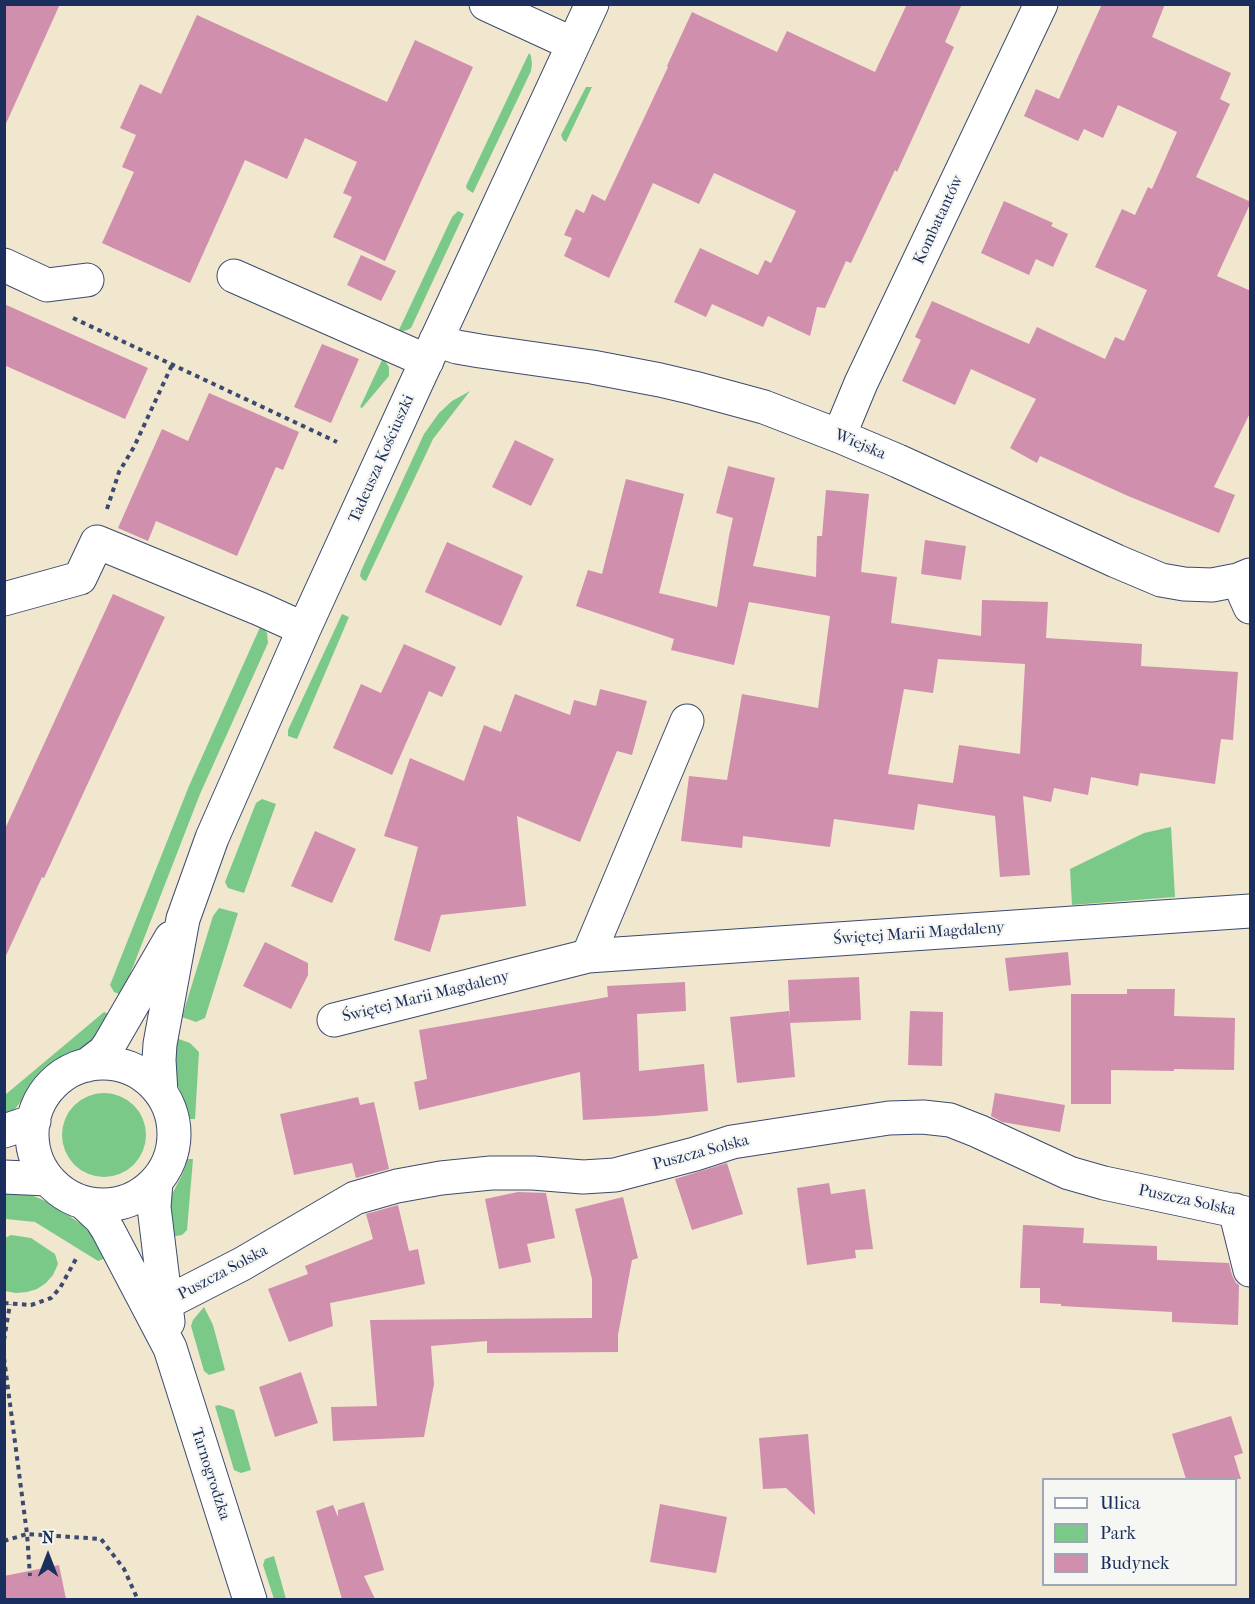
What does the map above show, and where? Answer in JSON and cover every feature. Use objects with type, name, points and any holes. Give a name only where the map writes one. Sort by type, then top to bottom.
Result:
[{"type":"street","points":[[486,4],[573,44]]},
{"type":"street","name":"Tadeusza Kościuszki","points":[[161,1093],[159,1052],[183,919],[212,838],[431,350],[592,4]]},
{"type":"street","name":"Kombatantów","points":[[839,436],[866,373],[1041,4]]},
{"type":"street","points":[[4,265],[47,285],[87,280]]},
{"type":"street","name":"Wiejska","points":[[234,276],[431,350],[457,347],[592,367],[694,388],[764,408],[839,436],[1161,580],[1184,584],[1246,588]]},
{"type":"street","points":[[4,599],[80,578],[97,542],[304,629]]},
{"type":"street","points":[[588,956],[687,721]]},
{"type":"street","name":"Świętej Marii Magdaleny","points":[[334,1020],[588,956],[1251,911]]},
{"type":"street","name":"Tadeusza Kościuszki","points":[[87,1065],[104,1052],[109,1045],[183,919]]},
{"type":"street","points":[[100,1063],[128,1067],[146,1078],[161,1093],[172,1114],[174,1138],[169,1162],[164,1173],[146,1191],[123,1203],[97,1205],[84,1203],[58,1189],[42,1171],[35,1152],[32,1132],[19,1126],[36,1110],[48,1090],[65,1074],[87,1065],[100,1063]]},
{"type":"street","name":"Puszcza Solska","points":[[166,1303],[242,1264],[355,1198],[398,1186],[441,1178],[491,1173],[533,1173],[583,1177],[615,1174],[695,1154],[732,1142],[889,1118],[923,1117],[950,1120],[1069,1173],[1104,1183],[1243,1212]]},
{"type":"street","points":[[4,1177],[48,1179]]},
{"type":"street","name":"Tarnogrodzka","points":[[156,1182],[154,1207],[170,1348]]},
{"type":"street","name":"Tarnogrodzka","points":[[84,1203],[101,1219],[108,1230],[170,1348],[250,1599]]},
{"type":"street","points":[[1243,1212],[1251,1270]]},
{"type":"path","points":[[47,285],[72,318],[337,442]]},
{"type":"path","points":[[97,542],[119,472],[134,447],[172,365]]},
{"type":"path","points":[[4,1340],[7,1303],[31,1305],[51,1298],[60,1288],[77,1257]]},
{"type":"path","points":[[4,1358],[27,1534],[30,1576]]},
{"type":"path","points":[[4,1541],[27,1534],[101,1539],[124,1569],[138,1599]]},
{"type":"green space","points":[[529,53],[531,71],[473,193],[466,186]]},
{"type":"green space","points":[[586,87],[592,87],[566,142],[561,135]]},
{"type":"green space","points":[[458,211],[464,214],[411,328],[398,332],[452,217]]},
{"type":"green space","points":[[383,358],[389,367],[389,376],[362,408],[360,407]]},
{"type":"green space","points":[[470,391],[433,439],[366,581],[363,580],[360,576],[361,571],[424,434],[439,413],[452,401]]},
{"type":"green space","points":[[342,614],[349,617],[297,739],[288,736],[288,730]]},
{"type":"green space","points":[[261,625],[267,633],[268,643],[200,794],[122,995],[114,992],[110,985],[189,786]]},
{"type":"green space","points":[[262,799],[276,804],[244,893],[228,888],[225,882],[256,803]]},
{"type":"green space","points":[[1171,827],[1175,897],[1072,905],[1070,869],[1144,833]]},
{"type":"green space","points":[[219,908],[238,913],[205,1018],[196,1022],[182,1017],[213,916]]},
{"type":"green space","points":[[104,1012],[112,1015],[107,1026],[84,1049],[48,1067],[15,1109],[5,1116],[5,1095]]},
{"type":"green space","points":[[176,1038],[190,1043],[199,1052],[195,1119],[190,1119],[175,1079]]},
{"type":"green space","points":[[104,1093],[120,1096],[134,1105],[143,1119],[146,1135],[143,1151],[134,1165],[120,1174],[104,1177],[88,1174],[74,1165],[65,1151],[62,1135],[65,1119],[74,1105],[88,1096]]},
{"type":"green space","points":[[188,1159],[193,1159],[187,1230],[182,1235],[170,1237],[171,1196]]},
{"type":"green space","points":[[5,1189],[29,1194],[50,1203],[81,1224],[94,1237],[106,1258],[98,1261],[35,1222],[6,1219]]},
{"type":"green space","points":[[11,1235],[31,1238],[55,1254],[58,1264],[53,1275],[37,1289],[16,1293],[5,1291],[5,1238]]},
{"type":"green space","points":[[204,1307],[213,1325],[225,1370],[209,1375],[204,1371],[191,1326]]},
{"type":"green space","points":[[219,1405],[234,1410],[251,1470],[241,1473],[234,1470],[215,1406]]},
{"type":"green space","points":[[274,1556],[286,1599],[274,1599],[263,1565],[265,1559]]},
{"type":"building","points":[[4,4],[60,4],[4,128]]},
{"type":"building","points":[[907,4],[962,4],[945,42],[954,47],[897,172],[895,170],[851,263],[846,261],[825,308],[817,307],[810,336],[768,316],[763,327],[712,304],[706,317],[674,302],[700,248],[758,275],[765,260],[771,263],[796,211],[714,173],[699,204],[653,183],[609,278],[564,256],[572,238],[564,235],[576,209],[584,213],[592,194],[605,201],[692,12],[777,52],[787,31],[875,72]]},
{"type":"building","points":[[1102,4],[1165,4],[1152,37],[1231,73],[1220,99],[1230,104],[1196,177],[1251,202],[1217,276],[1251,291],[1251,411],[1214,487],[1235,495],[1219,533],[1128,496],[1040,456],[1037,463],[1010,448],[1036,399],[971,369],[955,405],[902,381],[921,340],[915,337],[932,301],[1029,344],[1037,327],[1105,359],[1115,337],[1124,341],[1147,290],[1095,267],[1122,209],[1135,215],[1148,187],[1152,189],[1177,132],[1118,105],[1103,138],[1084,129],[1078,141],[1024,116],[1036,89],[1059,99]]},
{"type":"building","points":[[197,15],[387,102],[415,40],[473,67],[385,261],[333,237],[352,197],[343,193],[357,162],[305,138],[287,179],[245,160],[190,283],[102,243],[134,172],[122,167],[136,135],[120,128],[140,84],[161,94]]},
{"type":"building","points":[[1004,201],[1053,223],[1051,226],[1068,234],[1053,267],[1036,259],[1029,275],[981,253]]},
{"type":"building","points":[[361,255],[396,271],[381,301],[347,285]]},
{"type":"building","points":[[4,304],[148,368],[125,419],[4,365]]},
{"type":"building","points":[[322,344],[359,359],[331,423],[294,407]]},
{"type":"building","points":[[209,393],[299,432],[283,470],[276,467],[237,556],[156,521],[148,541],[118,528],[162,429],[188,441]]},
{"type":"building","points":[[515,440],[554,459],[531,506],[492,487]]},
{"type":"building","points":[[728,466],[775,478],[753,566],[816,577],[817,536],[822,536],[826,490],[869,494],[861,572],[897,577],[891,623],[981,636],[982,600],[1048,602],[1046,638],[1142,644],[1141,666],[1238,672],[1233,740],[1221,739],[1215,784],[1140,773],[1138,786],[1091,777],[1088,795],[1054,788],[1051,802],[1023,796],[1030,875],[1000,877],[995,816],[918,804],[914,830],[834,819],[830,847],[743,836],[742,848],[681,841],[689,776],[727,780],[742,694],[818,708],[830,616],[749,602],[734,665],[671,650],[674,639],[576,606],[588,570],[602,574],[626,479],[684,494],[659,593],[717,607],[733,518],[716,513]],"holes":[[[938,659],[1025,664],[1020,754],[959,745],[953,783],[888,774],[904,689],[933,693]]]},
{"type":"building","points":[[925,540],[966,546],[961,580],[921,574]]},
{"type":"building","points":[[447,542],[523,576],[501,626],[425,592]]},
{"type":"building","points":[[113,594],[165,617],[4,960],[4,831]]},
{"type":"building","points":[[404,644],[456,667],[442,697],[429,691],[392,775],[333,748],[361,684],[381,693]]},
{"type":"building","points":[[600,689],[647,701],[632,755],[617,751],[580,842],[517,816],[526,906],[441,915],[430,952],[394,940],[418,847],[384,836],[410,758],[464,781],[484,725],[501,732],[515,694],[570,715],[574,700],[596,706]]},
{"type":"building","points":[[315,831],[356,849],[332,903],[291,886]]},
{"type":"building","points":[[265,942],[308,963],[308,975],[291,1009],[243,986]]},
{"type":"building","points":[[1068,952],[1071,985],[1009,991],[1005,958]]},
{"type":"building","points":[[859,977],[861,1020],[790,1023],[788,980]]},
{"type":"building","points":[[685,982],[686,1011],[637,1014],[639,1071],[704,1064],[708,1111],[583,1120],[580,1072],[419,1110],[414,1082],[427,1079],[419,1030],[608,997],[607,986]]},
{"type":"building","points":[[1127,989],[1175,989],[1174,1016],[1235,1018],[1234,1070],[1111,1070],[1111,1104],[1071,1104],[1071,994],[1127,994]]},
{"type":"building","points":[[789,1011],[795,1077],[737,1083],[730,1017]]},
{"type":"building","points":[[910,1011],[943,1012],[942,1066],[908,1065]]},
{"type":"building","points":[[995,1093],[1065,1105],[1060,1132],[1002,1122],[991,1116]]},
{"type":"building","points":[[358,1097],[360,1105],[374,1102],[389,1169],[356,1178],[352,1163],[294,1175],[280,1114]]},
{"type":"building","points":[[727,1163],[743,1214],[692,1230],[675,1179]]},
{"type":"building","points":[[829,1183],[831,1194],[865,1189],[873,1249],[855,1250],[856,1258],[807,1265],[797,1188]]},
{"type":"building","points":[[518,1192],[546,1193],[555,1238],[527,1244],[531,1262],[499,1269],[485,1199]]},
{"type":"building","points":[[623,1197],[638,1258],[632,1260],[618,1335],[618,1352],[487,1353],[487,1341],[431,1346],[434,1384],[424,1437],[333,1441],[331,1407],[377,1406],[370,1320],[592,1318],[592,1279],[575,1209]]},
{"type":"building","points":[[398,1205],[409,1251],[418,1249],[425,1284],[330,1303],[333,1326],[289,1342],[268,1289],[308,1274],[305,1266],[373,1239],[366,1214]]},
{"type":"building","points":[[1023,1225],[1084,1228],[1083,1243],[1157,1246],[1157,1260],[1229,1263],[1232,1275],[1239,1285],[1238,1325],[1172,1322],[1172,1312],[1040,1303],[1040,1288],[1020,1288]]},
{"type":"building","points":[[301,1372],[318,1423],[275,1437],[259,1387]]},
{"type":"building","points":[[1231,1416],[1243,1453],[1234,1456],[1241,1479],[1186,1478],[1172,1434]]},
{"type":"building","points":[[808,1434],[815,1515],[786,1488],[763,1489],[759,1438]]},
{"type":"building","points":[[364,1502],[384,1570],[364,1576],[375,1599],[342,1599],[316,1511],[333,1505],[338,1517],[338,1510]]},
{"type":"building","points":[[660,1504],[727,1517],[716,1573],[650,1562]]},
{"type":"building","points":[[59,1565],[66,1599],[4,1599],[4,1576]]}]
